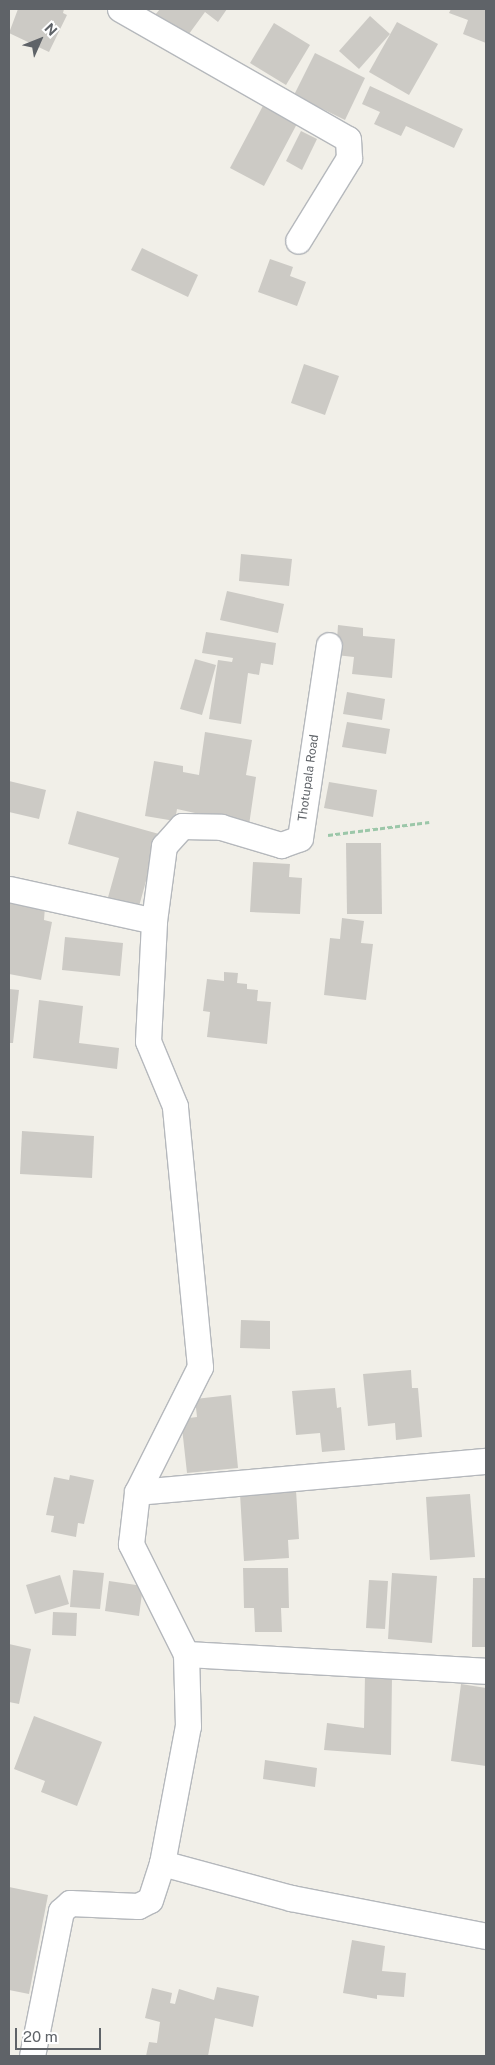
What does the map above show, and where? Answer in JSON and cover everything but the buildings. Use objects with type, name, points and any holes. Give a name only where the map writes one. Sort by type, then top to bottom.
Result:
[{"type":"street","points":[[120,9],[348,139],[349,158],[298,241]]},
{"type":"street","name":"Thotupala Road","points":[[137,1492],[200,1367],[175,1106],[148,1041],[154,921],[164,846],[182,826],[221,827],[281,845],[300,838],[329,645]]},
{"type":"street","points":[[9,889],[154,921]]},
{"type":"street","points":[[32,2056],[61,1911],[70,1903],[138,1906],[150,1900],[162,1863],[188,1726],[186,1654],[132,1544],[137,1492],[486,1461]]},
{"type":"street","points":[[186,1654],[486,1671]]},
{"type":"street","points":[[162,1863],[291,1898],[486,1936]]},
{"type":"path","points":[[300,838],[429,822]]}]
